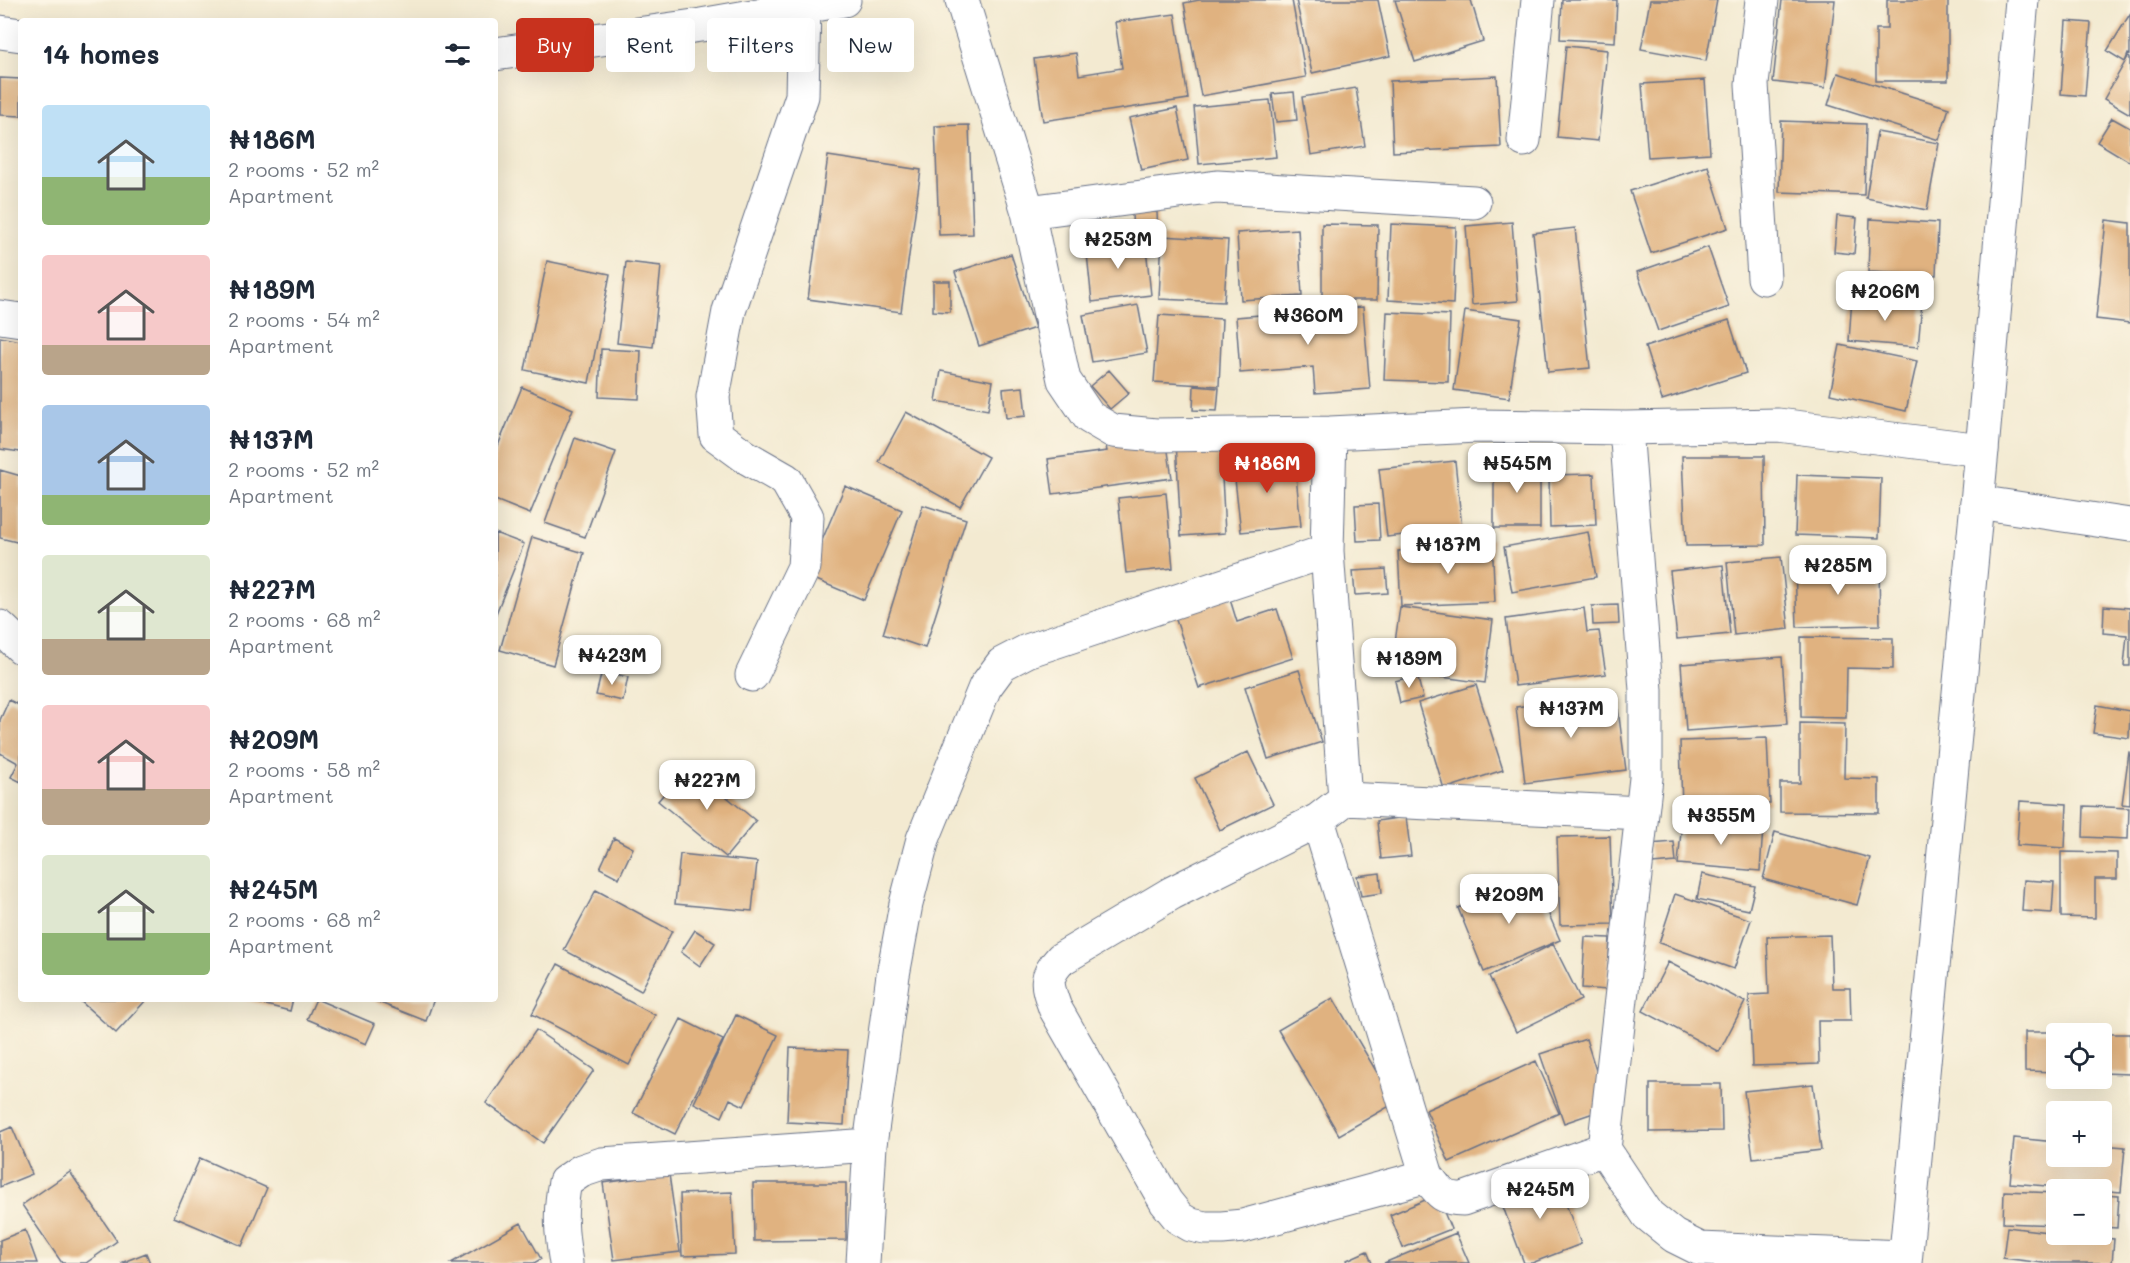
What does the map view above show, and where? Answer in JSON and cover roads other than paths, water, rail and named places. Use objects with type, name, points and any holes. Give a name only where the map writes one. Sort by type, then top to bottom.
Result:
[{"type":"street","points":[[498,54],[701,25],[844,0]]},
{"type":"street","points":[[962,0],[1028,212],[1064,380],[1089,417],[1113,431],[1156,435],[1330,433],[1477,426],[1626,428],[1778,425],[1982,450]]},
{"type":"street","points":[[1524,140],[1538,0]]},
{"type":"street","points":[[1762,0],[1752,84],[1764,278]]},
{"type":"street","points":[[1626,428],[1646,690],[1646,778],[1604,1149],[1648,1215],[1674,1236],[1700,1249],[1905,1260],[2022,0]]},
{"type":"street","points":[[752,675],[804,567],[807,516],[786,480],[746,458],[716,435],[713,397],[729,311],[802,96],[804,7]]},
{"type":"street","points":[[0,32],[18,35]]},
{"type":"street","points":[[1028,212],[1217,187],[1474,202]]},
{"type":"street","points":[[0,318],[18,320]]},
{"type":"street","points":[[1330,433],[1327,551],[1345,799]]},
{"type":"street","points":[[1977,502],[2130,525]]},
{"type":"street","points":[[863,1263],[870,1145],[893,975],[906,904],[923,839],[985,687],[1002,664],[1027,651],[1327,551]]},
{"type":"street","points":[[0,627],[18,644]]},
{"type":"street","points":[[1427,1176],[1242,1226],[1205,1228],[1191,1225],[1179,1218],[1166,1202],[1056,1008],[1047,986],[1050,970],[1061,959],[1172,892],[1318,820],[1345,799],[1642,813]]},
{"type":"street","points":[[1318,820],[1427,1176],[1438,1192],[1449,1199],[1463,1199],[1604,1149]]},
{"type":"street","points":[[566,1263],[560,1229],[561,1203],[565,1182],[581,1171],[602,1164],[870,1145]]}]
